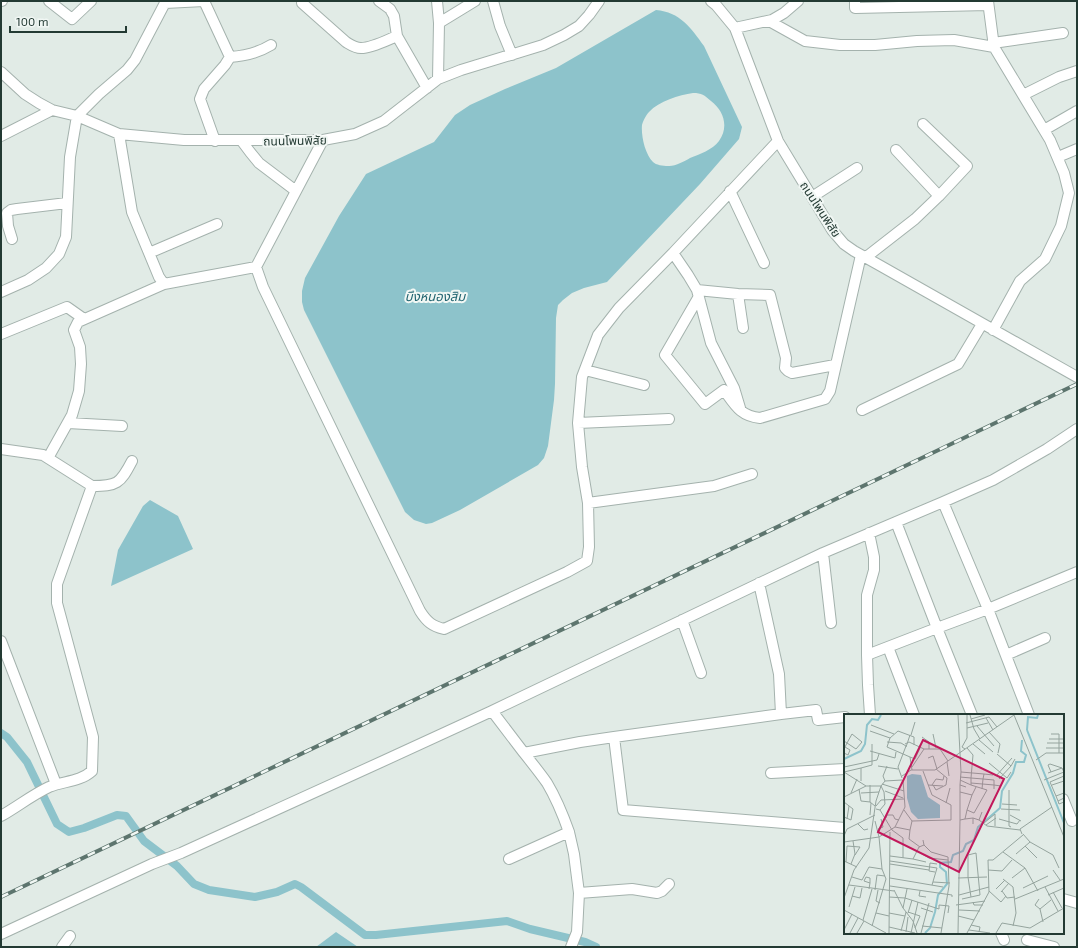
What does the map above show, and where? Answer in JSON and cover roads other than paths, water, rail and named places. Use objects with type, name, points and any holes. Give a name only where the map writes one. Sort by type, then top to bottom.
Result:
[{"type":"street","points":[[49,1],[72,19],[91,1]]},
{"type":"street","points":[[1,292],[28,280],[46,268],[59,254],[66,237],[70,157],[77,116],[99,94],[127,70],[135,60],[165,2],[204,1],[230,57]]},
{"type":"street","points":[[380,1],[394,16],[397,36],[427,88]]},
{"type":"street","points":[[437,1],[439,23],[438,79]]},
{"type":"street","points":[[439,23],[476,1]]},
{"type":"street","points":[[492,1],[500,26],[512,54]]},
{"type":"street","name":"ถนนโพนพิสัย","points":[[712,1],[735,28],[778,141],[832,230],[844,244],[982,324],[1077,376]]},
{"type":"street","points":[[735,28],[769,21],[779,17],[798,1]]},
{"type":"street","points":[[855,1],[855,8],[988,3],[994,45],[1050,140],[1058,157],[1069,193],[1061,226],[1045,259],[1020,281],[993,330]]},
{"type":"street","points":[[302,3],[346,42],[353,46],[361,48],[397,36]]},
{"type":"street","name":"ถนนโพนพิสัย","points":[[1,72],[25,94],[52,110],[77,116],[119,134],[184,140],[323,140],[355,134],[384,121],[438,79],[461,70],[543,45],[564,36],[579,26],[596,3]]},
{"type":"street","points":[[769,21],[805,41],[840,45],[875,45],[918,41],[954,40],[994,45],[1063,33]]},
{"type":"street","points":[[230,57],[243,56],[271,46]]},
{"type":"street","points":[[215,140],[200,99],[204,89],[230,57]]},
{"type":"street","points":[[1023,95],[1059,77],[1077,71]]},
{"type":"street","points":[[1,136],[52,110]]},
{"type":"street","points":[[1044,130],[1077,111]]},
{"type":"street","points":[[698,294],[665,355],[705,404],[724,390],[741,412],[752,417],[760,418],[825,399],[830,391],[835,365],[863,256],[915,219],[967,166],[923,124]]},
{"type":"street","points":[[119,134],[132,212],[159,277],[164,284]]},
{"type":"street","points":[[241,140],[260,163],[296,191]]},
{"type":"street","points":[[323,140],[256,266],[263,287],[420,611],[426,620],[436,627],[444,630],[567,572],[587,561],[589,547],[588,504],[582,467],[578,423],[582,377],[598,335],[619,308],[778,141]]},
{"type":"street","points":[[1058,157],[1077,149]]},
{"type":"street","points":[[896,150],[939,196]]},
{"type":"street","points":[[812,197],[857,168]]},
{"type":"street","points":[[730,191],[764,263]]},
{"type":"street","points":[[12,239],[7,220],[7,213],[9,211],[67,203]]},
{"type":"street","points":[[150,254],[217,224]]},
{"type":"street","points":[[673,253],[688,275],[698,294],[711,343],[734,388],[741,412]]},
{"type":"street","points":[[48,458],[72,415],[79,391],[81,364],[80,347],[74,330],[78,322],[164,284],[256,266]]},
{"type":"street","points":[[698,294],[770,295],[786,358],[785,368],[792,373],[835,365]]},
{"type":"street","points":[[738,294],[743,328]]},
{"type":"street","points":[[1,334],[67,307],[84,319]]},
{"type":"street","points":[[862,410],[958,364],[982,324]]},
{"type":"street","points":[[585,370],[644,386]]},
{"type":"street","points":[[578,423],[669,419]]},
{"type":"street","points":[[68,423],[122,426]]},
{"type":"street","points":[[1,934],[152,864],[181,853],[381,762],[823,553],[993,480],[1047,449],[1077,429]]},
{"type":"street","points":[[1,454],[1,449],[43,455],[92,486],[108,486],[117,483],[124,476],[132,461]]},
{"type":"street","points":[[588,504],[714,486],[752,474]]},
{"type":"street","points":[[1,816],[52,786],[86,776],[92,771],[93,737],[57,603],[57,584],[92,486]]},
{"type":"street","points":[[943,502],[988,609],[1029,714]]},
{"type":"street","points":[[896,522],[972,714]]},
{"type":"street","points":[[867,714],[867,595],[874,570],[874,557],[869,533]]},
{"type":"street","points":[[823,553],[831,623]]},
{"type":"street","points":[[867,655],[988,609],[1077,572]]},
{"type":"street","points":[[759,583],[778,674],[781,714]]},
{"type":"street","points":[[682,620],[701,673]]},
{"type":"street","points":[[1006,655],[1045,638]]},
{"type":"street","points":[[1,641],[52,786]]},
{"type":"street","points":[[888,647],[914,714]]},
{"type":"street","points":[[492,710],[550,788],[564,816],[574,854],[579,893],[576,936],[571,947]]},
{"type":"street","points":[[524,753],[580,742],[816,710],[818,720],[844,717]]},
{"type":"street","points":[[614,737],[623,810],[844,828]]},
{"type":"street","points":[[771,773],[844,769]]},
{"type":"street","points":[[1064,801],[1072,821]]},
{"type":"street","points":[[510,859],[569,832]]},
{"type":"street","points":[[579,893],[632,889],[657,893],[662,891],[669,884]]},
{"type":"street","points":[[1064,899],[1077,903]]},
{"type":"street","points":[[62,947],[70,936]]},
{"type":"street","points":[[1027,940],[1054,947]]},
{"type":"water","name":"บึงหนองสิม","points":[[656,10],[672,14],[689,27],[704,46],[742,127],[739,139],[700,184],[607,282],[572,293],[558,305],[556,318],[554,400],[548,446],[544,458],[538,465],[460,510],[432,523],[426,524],[414,520],[405,512],[304,310],[302,291],[305,278],[339,216],[366,174],[434,142],[455,115],[470,105],[556,68]],"holes":[[[693,93],[699,93],[709,99],[722,114],[724,120],[724,130],[722,136],[713,147],[676,165],[664,166],[654,163],[650,159],[646,150],[642,134],[642,125],[646,116],[653,108],[670,99]]]},
{"type":"water","points":[[150,500],[178,516],[193,549],[111,586],[118,550],[143,506]]},
{"type":"water","points":[[336,932],[358,947],[316,947]]},
{"type":"waterway","points":[[1,733],[7,737],[27,762],[57,824],[69,832],[84,828],[117,815],[126,816],[144,841],[177,866],[194,884],[209,890],[255,897],[277,892],[295,884],[365,935],[507,921],[530,929],[585,942],[596,947]]},
{"type":"railway","points":[[1,897],[1077,384]]}]
